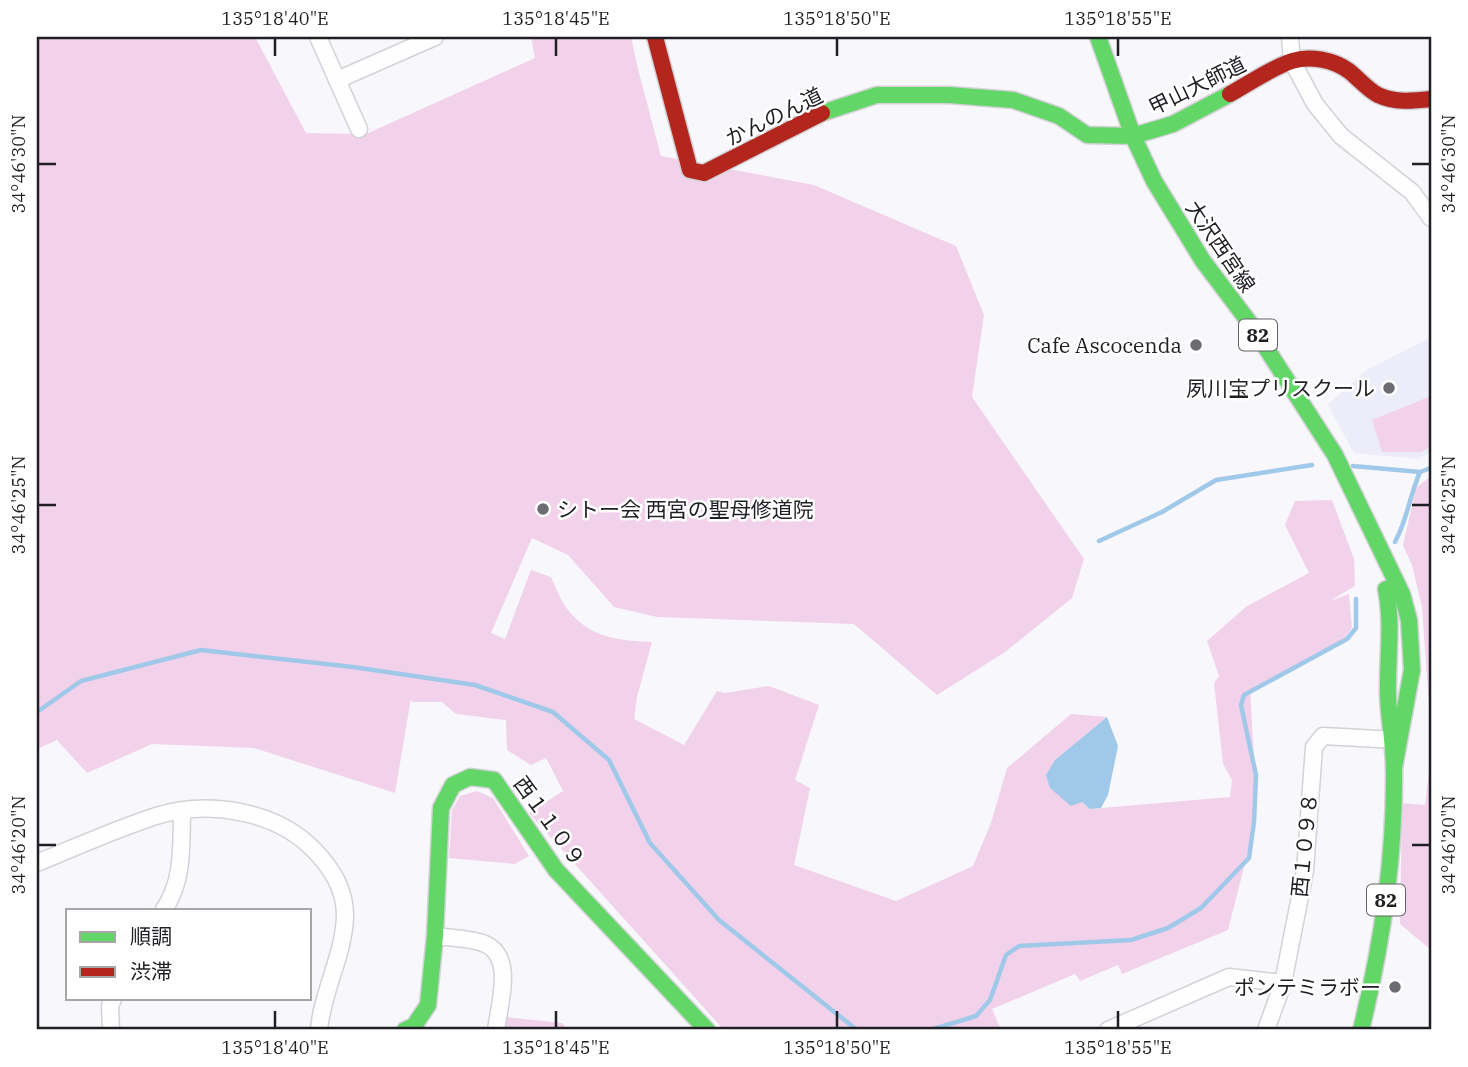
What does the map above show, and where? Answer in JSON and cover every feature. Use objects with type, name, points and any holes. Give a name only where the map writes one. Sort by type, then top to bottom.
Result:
[{"type":"street","points":[[318,37],[359,129]]},
{"type":"street","points":[[337,80],[435,37]]},
{"type":"street","name":"かんのん道","points":[[655,37],[690,170],[704,173],[746,154],[816,115],[877,95],[949,95],[1013,100],[1059,116],[1087,135],[1133,136]]},
{"type":"street","name":"大沢西宮線","points":[[1098,37],[1133,136],[1154,181],[1203,261],[1252,326],[1335,455],[1402,594],[1409,620],[1412,670],[1396,740],[1387,890],[1381,938],[1361,1030]]},
{"type":"street","points":[[1290,37],[1292,61],[1315,104],[1341,136],[1412,192],[1431,218]]},
{"type":"street","name":"甲山大師道","points":[[1133,136],[1174,124],[1292,61],[1309,58],[1330,62],[1346,69],[1372,92],[1385,98],[1407,102],[1431,99]]},
{"type":"street","name":"大沢西宮線","points":[[1374,540],[1391,608],[1388,688],[1396,740]]},
{"type":"street","name":"西１０９８","points":[[1266,1030],[1283,983],[1305,872],[1314,747],[1323,736],[1396,740]]},
{"type":"street","name":"西１１０９","points":[[405,1030],[414,1026],[428,1005],[435,936],[440,808],[453,785],[470,777],[494,780],[556,870],[707,1030]]},
{"type":"street","points":[[37,863],[157,816],[182,811],[217,809],[261,817],[297,834],[329,866],[340,886],[345,915],[343,936],[322,1029]]},
{"type":"street","points":[[164,909],[172,898],[181,869],[182,811]]},
{"type":"street","points":[[435,936],[484,943],[497,952],[503,972],[496,1030]]},
{"type":"street","points":[[1108,1030],[1132,1025],[1229,977],[1283,983]]},
{"type":"street","points":[[111,1030],[110,1006],[113,1000]]},
{"type":"shaded area","name":"シトー会 西宮の聖母修道院","points":[[37,37],[255,37],[306,133],[366,134],[535,58],[531,37],[631,37],[661,156],[814,185],[956,246],[984,315],[972,397],[1084,559],[1072,598],[1005,652],[937,695],[854,624],[657,617],[614,607],[568,555],[532,538],[491,633],[505,639],[531,570],[551,577],[566,607],[586,627],[618,639],[652,642],[634,719],[684,745],[717,691],[725,693],[769,686],[819,705],[795,780],[810,788],[794,865],[896,901],[973,866],[991,823],[1007,768],[1071,714],[1107,717],[1055,760],[1082,802],[1090,809],[1230,797],[1232,780],[1223,764],[1214,683],[1219,676],[1207,641],[1247,606],[1309,573],[1285,525],[1295,501],[1332,500],[1354,559],[1355,586],[1330,601],[1349,594],[1352,628],[1342,641],[1250,690],[1256,792],[1253,832],[1228,930],[1122,974],[1118,965],[1080,981],[1075,974],[992,1009],[1001,1030],[724,1030],[529,813],[563,791],[546,758],[531,765],[507,750],[506,720],[456,714],[442,702],[412,702],[411,698],[395,793],[254,748],[152,744],[87,773],[57,740],[37,749]]},
{"type":"shaded area","name":"夙川宝プリスクール","points":[[1431,337],[1431,452],[1418,459],[1354,453],[1328,405],[1365,371]]},
{"type":"shaded area","points":[[1431,396],[1431,446],[1421,452],[1382,452],[1372,420]]},
{"type":"shaded area","points":[[1431,476],[1431,734],[1422,607],[1412,565],[1403,545],[1416,488]]},
{"type":"shaded area","points":[[1431,756],[1431,950],[1400,924],[1402,803],[1425,805]]},
{"type":"shaded area","points":[[477,791],[493,798],[529,856],[515,864],[449,858],[452,810],[460,796]]},
{"type":"shaded area","points":[[506,1017],[562,1023],[568,1030],[505,1030]]},
{"type":"water","points":[[1107,717],[1118,746],[1108,795],[1101,808],[1090,809],[1082,802],[1071,806],[1050,788],[1046,775],[1055,760]]},
{"type":"waterway","points":[[1099,541],[1162,512],[1216,480],[1312,465]]},
{"type":"waterway","points":[[1353,466],[1420,472],[1431,468]]},
{"type":"waterway","points":[[1395,542],[1420,472]]},
{"type":"waterway","points":[[930,1030],[976,1016],[990,1000],[1006,955],[1019,946],[1131,940],[1168,928],[1201,908],[1249,858],[1256,775],[1241,705],[1244,695],[1347,639],[1356,628],[1356,599]]},
{"type":"waterway","points":[[37,712],[81,681],[201,650],[353,667],[475,685],[553,712],[609,760],[650,843],[719,920],[857,1030]]},
{"type":"traffic: fast","points":[[1098,37],[1133,136],[1154,181],[1203,261],[1252,326],[1335,455],[1402,594],[1409,620],[1412,670],[1394,768]]},
{"type":"traffic: fast","points":[[822,113],[877,95],[949,95],[1013,100],[1059,116],[1087,135],[1133,136],[1173,124],[1230,94]]},
{"type":"traffic: fast","points":[[1361,1030],[1381,934],[1390,869],[1394,803],[1386,589]]},
{"type":"traffic: fast","points":[[405,1030],[414,1026],[428,1005],[435,936],[441,808],[453,785],[470,777],[494,780],[556,870],[707,1030]]},
{"type":"traffic: jam","points":[[655,37],[690,170],[704,173],[822,113]]},
{"type":"traffic: jam","points":[[1230,94],[1284,64],[1299,59],[1314,59],[1343,67],[1384,98],[1404,101],[1431,99]]},
{"type":"place","name":"Cafe Ascocenda","points":[[1196,345]]},
{"type":"place","name":"夙川宝プリスクール","points":[[1389,388]]},
{"type":"place","name":"シトー会 西宮の聖母修道院","points":[[543,509]]},
{"type":"place","name":"ポンテミラボー","points":[[1395,987]]}]
